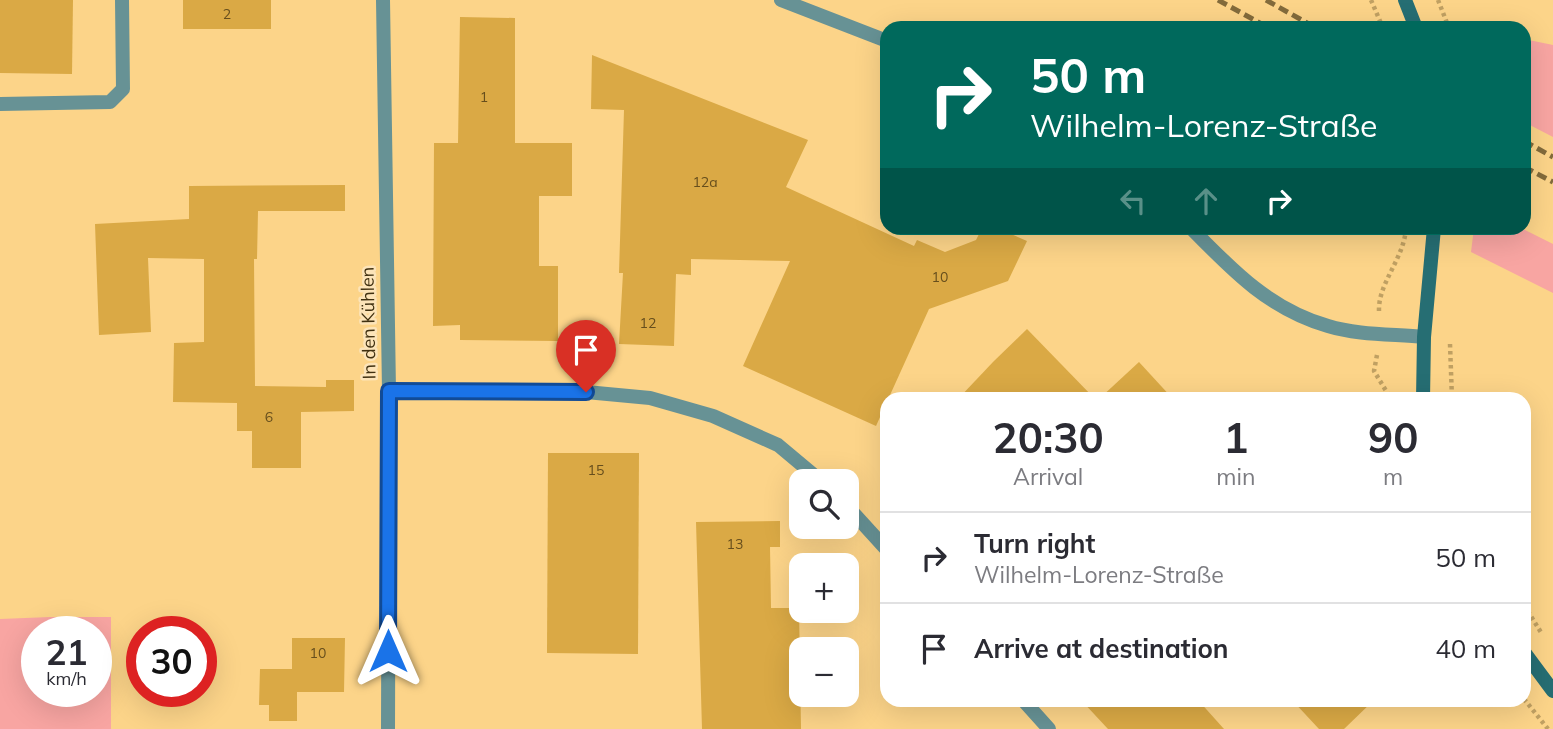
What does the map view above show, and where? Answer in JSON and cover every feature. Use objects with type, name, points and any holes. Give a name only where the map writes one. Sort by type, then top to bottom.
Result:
[{"type":"main road","points":[[1405,0],[1413,21]]},
{"type":"main road","points":[[1423,392],[1424,337],[1433,235]]},
{"type":"main road","points":[[1531,661],[1553,691]]},
{"type":"street","points":[[0,104],[110,102],[123,89],[122,0]]},
{"type":"street","name":"In den Kühlen","points":[[383,0],[389,391],[388,729]]},
{"type":"street","points":[[781,0],[880,38]]},
{"type":"street","points":[[1198,235],[1242,281],[1288,312],[1330,327],[1424,337]]},
{"type":"street","points":[[389,391],[586,392],[650,398],[713,416],[778,445],[807,469]]},
{"type":"street","points":[[859,519],[880,542]]},
{"type":"street","points":[[1029,707],[1049,729]]},
{"type":"path","points":[[1371,0],[1380,21]]},
{"type":"path","points":[[1438,0],[1446,21]]},
{"type":"path","points":[[1450,333],[1452,392]]},
{"type":"path","points":[[1531,616],[1548,643]]},
{"type":"path","points":[[1530,707],[1548,729]]},
{"type":"shaded area","points":[[1531,40],[1553,45],[1553,137],[1531,126]]},
{"type":"shaded area","points":[[1531,233],[1553,244],[1553,293],[1471,252],[1473,235]]},
{"type":"shaded area","points":[[21,618],[21,707],[111,707],[111,729],[0,729],[0,619]]},
{"type":"building","points":[[0,0],[73,0],[72,74],[0,73]]},
{"type":"building","points":[[183,0],[271,0],[271,29],[183,29]]},
{"type":"building","points":[[460,17],[515,18],[515,143],[572,143],[572,196],[539,196],[539,266],[558,266],[558,341],[460,340],[460,325],[433,326],[434,143],[458,143]]},
{"type":"building","points":[[592,55],[808,140],[786,187],[880,230],[880,235],[890,235],[914,246],[917,240],[945,252],[976,240],[978,235],[1013,235],[1027,241],[1008,281],[929,309],[891,392],[880,392],[880,417],[876,426],[743,366],[790,261],[691,259],[691,275],[676,274],[674,346],[619,344],[623,273],[619,273],[624,110],[591,109]]},
{"type":"building","points":[[345,185],[345,211],[258,211],[257,259],[254,259],[255,386],[326,387],[326,380],[354,380],[354,411],[301,412],[301,468],[252,468],[252,431],[237,431],[237,403],[173,402],[174,343],[204,342],[204,259],[148,258],[151,332],[99,335],[95,224],[189,219],[189,186]]},
{"type":"building","points":[[1027,329],[1088,392],[965,392]]},
{"type":"building","points":[[1139,362],[1167,392],[1107,392]]},
{"type":"building","points":[[548,453],[639,453],[638,654],[547,653]]},
{"type":"building","points":[[780,521],[780,547],[770,547],[771,608],[789,608],[789,623],[799,623],[799,637],[789,637],[789,707],[801,707],[801,729],[702,729],[696,522]]},
{"type":"building","points":[[292,638],[345,638],[344,692],[297,692],[297,721],[269,721],[269,705],[259,705],[260,669],[292,669]]},
{"type":"building","points":[[1088,707],[1204,707],[1224,729],[1108,729]]},
{"type":"building","points":[[1299,707],[1367,707],[1344,729],[1319,729]]},
{"type":"railway","points":[[1218,0],[1256,21]]},
{"type":"railway","points":[[1266,0],[1304,21]]},
{"type":"railway","points":[[1531,145],[1553,157]]},
{"type":"railway","points":[[1531,171],[1553,182]]},
{"type":"route","points":[[388,651],[389,391],[586,392]]}]
